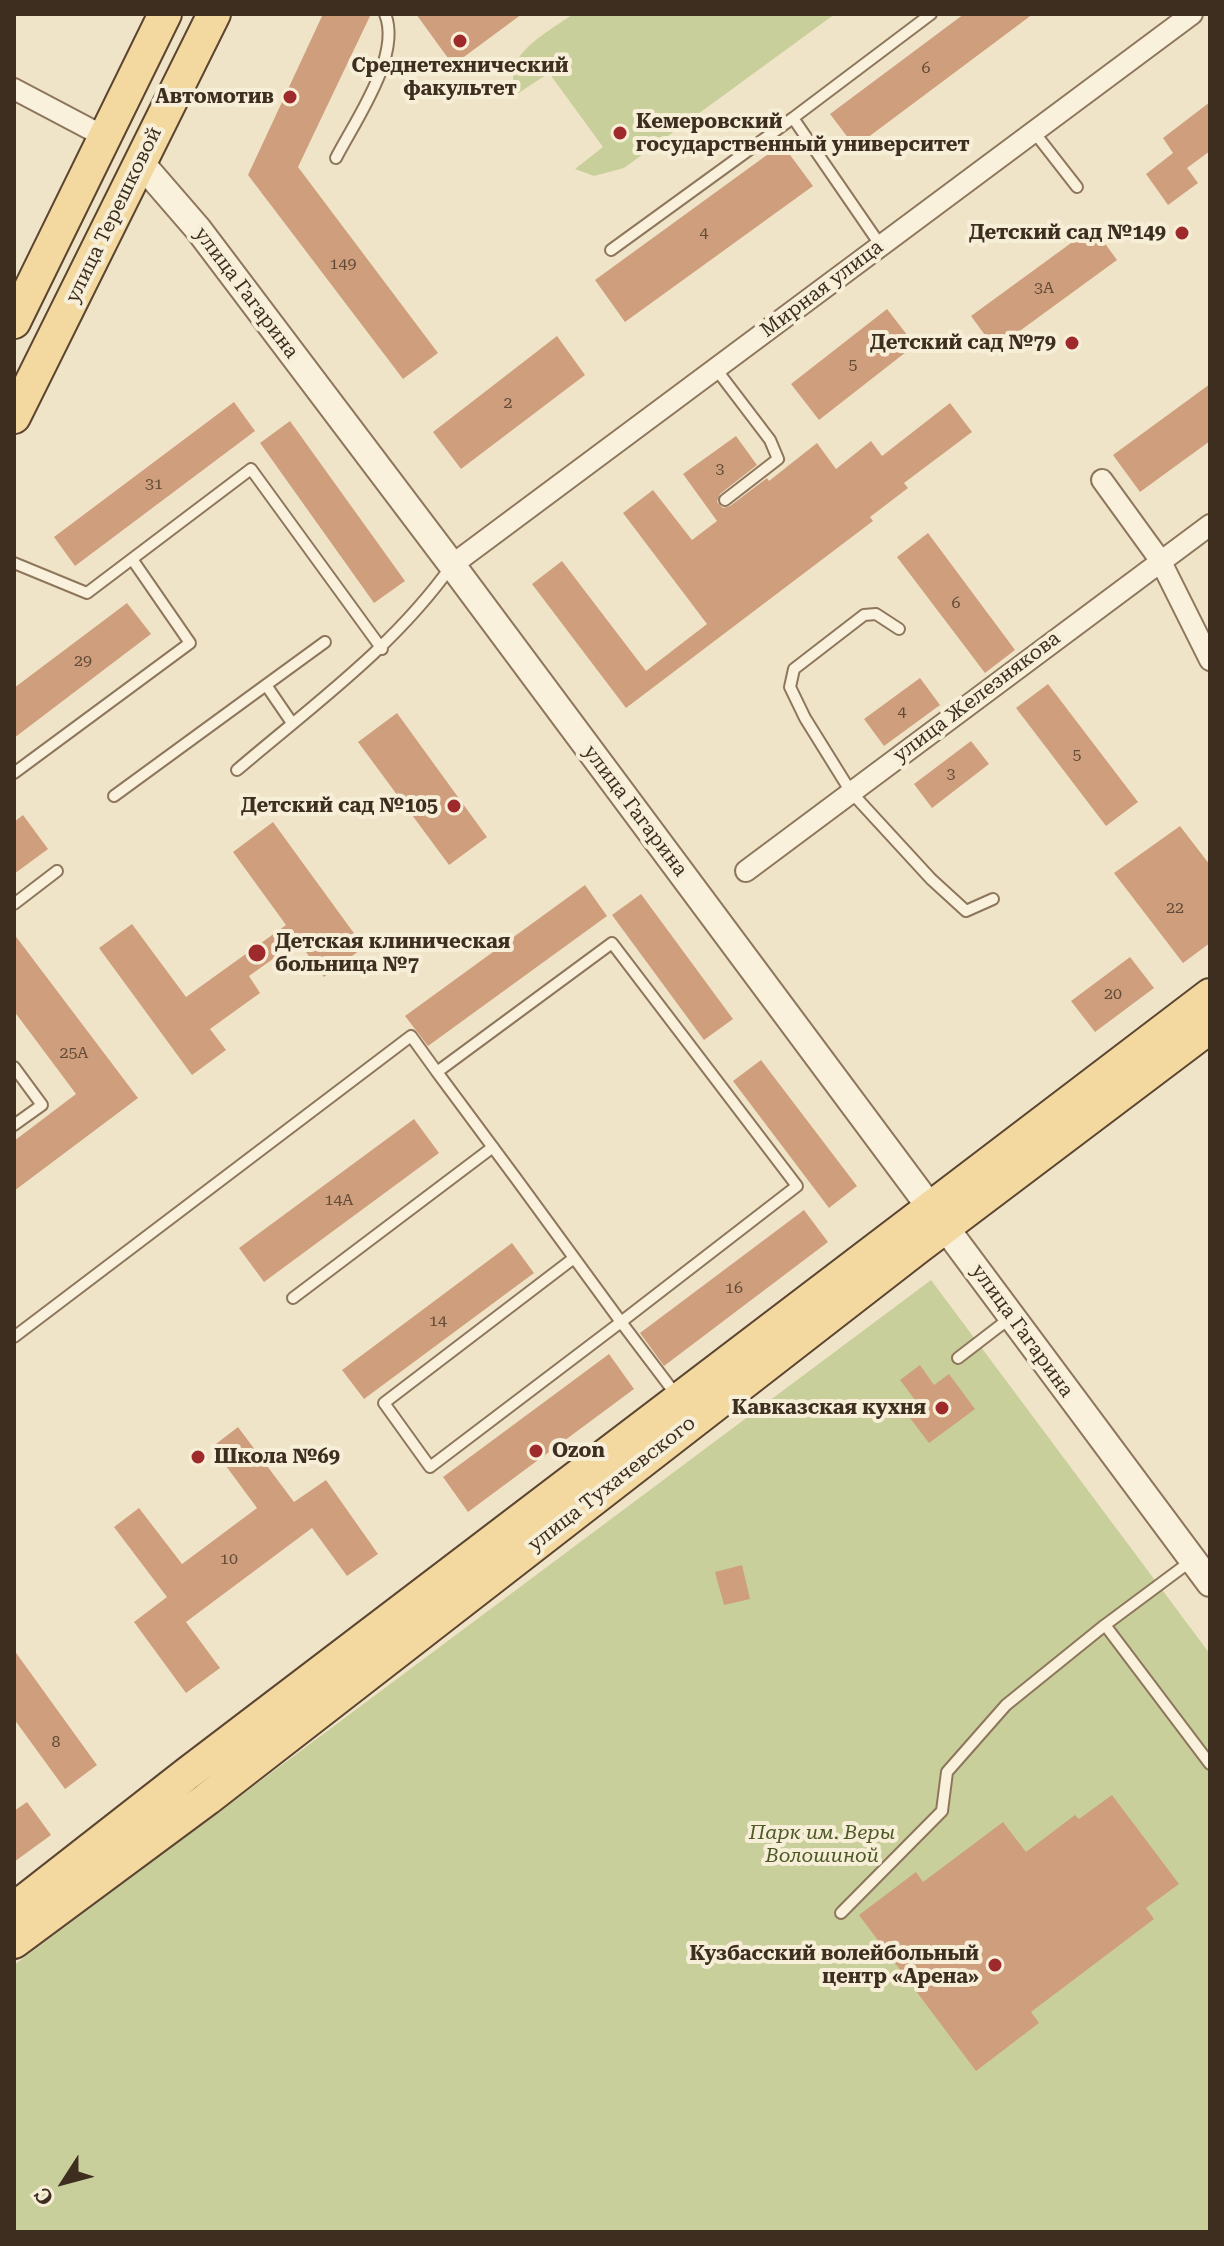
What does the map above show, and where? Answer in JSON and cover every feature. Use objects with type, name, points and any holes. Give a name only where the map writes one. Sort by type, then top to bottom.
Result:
[{"type":"main road","points":[[14,322],[165,14]]},
{"type":"main road","name":"улица Терешковой","points":[[14,417],[214,14]]},
{"type":"main road","name":"улица Гагарина","points":[[105,137],[140,162]]},
{"type":"main road","name":"улица Тухачевского","points":[[14,1909],[687,1409],[938,1217],[1210,995]]},
{"type":"main road","name":"улица Тухачевского","points":[[938,1217],[1210,1027]]},
{"type":"main road","name":"улица Тухачевского","points":[[14,1942],[207,1799],[687,1409]]},
{"type":"street","name":"Мирная улица","points":[[452,565],[1192,14]]},
{"type":"street","name":"улица Гагарина","points":[[14,89],[105,137]]},
{"type":"street","name":"улица Гагарина","points":[[140,162],[198,229],[452,565],[1210,1583]]},
{"type":"street","points":[[1102,480],[1160,560],[1210,660]]},
{"type":"street","name":"улица Железнякова","points":[[746,871],[1210,525]]},
{"type":"lane","points":[[336,158],[381,73],[391,29],[385,14]]},
{"type":"lane","points":[[611,250],[931,14]]},
{"type":"lane","points":[[793,118],[881,246]]},
{"type":"lane","points":[[1034,132],[1077,187]]},
{"type":"lane","points":[[716,369],[770,440],[778,459],[725,500]]},
{"type":"lane","points":[[14,563],[87,593],[251,469],[382,649]]},
{"type":"lane","points":[[14,773],[190,643],[132,559]]},
{"type":"lane","points":[[237,770],[382,649],[429,597],[452,565]]},
{"type":"lane","points":[[899,629],[876,614],[864,615],[794,669],[790,687],[805,718],[851,792],[931,879],[966,911],[993,899]]},
{"type":"lane","points":[[114,796],[325,642]]},
{"type":"lane","points":[[266,685],[292,723]]},
{"type":"lane","points":[[14,904],[57,871]]},
{"type":"lane","points":[[437,1072],[612,943],[797,1186],[430,1467],[384,1403],[574,1258]]},
{"type":"lane","points":[[14,1337],[411,1036],[687,1409]]},
{"type":"lane","points":[[14,1067],[42,1105],[14,1125]]},
{"type":"lane","points":[[293,1298],[493,1147]]},
{"type":"lane","points":[[958,1358],[1011,1317]]},
{"type":"lane","points":[[841,1913],[942,1811],[947,1772],[1006,1705],[1192,1560]]},
{"type":"lane","points":[[1105,1625],[1210,1764]]},
{"type":"green space","points":[[573,14],[835,14],[624,168],[594,176],[575,169],[603,147],[549,73],[517,94],[513,78],[514,66],[527,48]]},
{"type":"green space","name":"Парк им. Веры Волошиной","points":[[931,1280],[1210,1654],[1210,2232],[14,2232],[14,1965]]},
{"type":"building","points":[[323,14],[371,14],[298,167],[438,353],[403,379],[248,175]]},
{"type":"building","name":"Среднетехнический факультет","points":[[416,14],[522,14],[453,65]]},
{"type":"building","points":[[964,14],[1033,14],[855,147],[830,114]]},
{"type":"building","points":[[1210,102],[1210,151],[1187,168],[1198,183],[1168,205],[1146,174],[1173,153],[1163,138]]},
{"type":"building","points":[[782,144],[813,186],[625,322],[595,280]]},
{"type":"building","points":[[1093,227],[1117,260],[995,349],[971,316]]},
{"type":"building","points":[[887,309],[915,345],[819,420],[791,384]]},
{"type":"building","points":[[557,336],[585,375],[461,469],[433,432]]},
{"type":"building","points":[[1210,384],[1210,441],[1140,492],[1113,455]]},
{"type":"building","points":[[234,402],[255,431],[75,566],[54,537]]},
{"type":"building","points":[[950,403],[972,432],[904,483],[908,488],[870,517],[873,521],[626,708],[532,584],[562,561],[646,671],[707,624],[623,513],[653,490],[692,540],[717,521],[683,474],[736,436],[757,465],[720,494],[717,502],[723,508],[767,478],[769,481],[817,443],[836,469],[871,441],[882,456]]},
{"type":"building","points":[[290,421],[405,581],[374,603],[260,443]]},
{"type":"building","points":[[928,533],[1015,650],[985,673],[897,557]]},
{"type":"building","points":[[127,603],[151,634],[14,738],[14,688]]},
{"type":"building","points":[[920,678],[940,705],[884,746],[864,719]]},
{"type":"building","points":[[1048,684],[1138,802],[1106,826],[1016,708]]},
{"type":"building","points":[[397,713],[487,837],[449,865],[358,742]]},
{"type":"building","points":[[971,741],[989,764],[932,808],[914,784]]},
{"type":"building","points":[[23,815],[48,849],[14,874],[14,822]]},
{"type":"building","points":[[273,822],[364,947],[324,977],[298,941],[249,976],[260,993],[210,1029],[226,1050],[192,1075],[99,948],[132,924],[186,997],[286,925],[233,852]]},
{"type":"building","points":[[1180,826],[1210,865],[1210,943],[1183,963],[1114,873]]},
{"type":"building","points":[[585,885],[607,916],[428,1046],[405,1016]]},
{"type":"building","points":[[641,894],[733,1019],[704,1040],[612,915]]},
{"type":"building","points":[[14,934],[138,1098],[14,1191],[14,1141],[76,1094],[14,1011]]},
{"type":"building","points":[[1130,957],[1154,988],[1095,1032],[1071,1001]]},
{"type":"building","points":[[761,1060],[857,1186],[829,1208],[733,1081]]},
{"type":"building","points":[[414,1119],[439,1153],[264,1282],[239,1248]]},
{"type":"building","points":[[804,1210],[828,1242],[664,1366],[640,1333]]},
{"type":"building","points":[[512,1243],[534,1273],[364,1399],[342,1370]]},
{"type":"building","points":[[609,1354],[634,1389],[468,1512],[443,1477]]},
{"type":"building","points":[[920,1365],[934,1385],[949,1374],[975,1409],[929,1443],[903,1409],[915,1400],[900,1380]]},
{"type":"building","points":[[238,1427],[294,1502],[326,1480],[378,1554],[347,1576],[312,1528],[186,1622],[220,1668],[186,1693],[134,1622],[167,1597],[114,1527],[139,1508],[182,1564],[257,1508],[212,1447]]},
{"type":"building","points":[[742,1565],[750,1599],[724,1605],[715,1572]]},
{"type":"building","points":[[14,1650],[97,1765],[65,1789],[14,1719]]},
{"type":"building","name":"Кузбасский волейбольный центр «Арена»","points":[[1112,1795],[1179,1884],[1146,1908],[1154,1919],[1031,2012],[1039,2023],[976,2071],[859,1915],[916,1872],[923,1882],[1003,1822],[1026,1852],[1075,1815],[1079,1819]]},
{"type":"building","points":[[27,1802],[51,1835],[14,1862],[14,1811]]},
{"type":"place","name":"Среднетехнический факультет","points":[[460,41]]},
{"type":"place","name":"Автомотив","points":[[290,97]]},
{"type":"place","name":"Кемеровский государственный университет","points":[[620,133]]},
{"type":"place","name":"Детский сад №149","points":[[1182,233]]},
{"type":"place","name":"Детский сад №79","points":[[1072,343]]},
{"type":"place","name":"Детский сад №105","points":[[454,806]]},
{"type":"place","name":"Детская клиническая больница №7","points":[[257,953]]},
{"type":"place","name":"Кавказская кухня","points":[[942,1408]]},
{"type":"place","name":"Ozon","points":[[536,1451]]},
{"type":"place","name":"Школа №69","points":[[198,1457]]},
{"type":"place","name":"Кузбасский волейбольный центр «Арена»","points":[[995,1965]]}]
